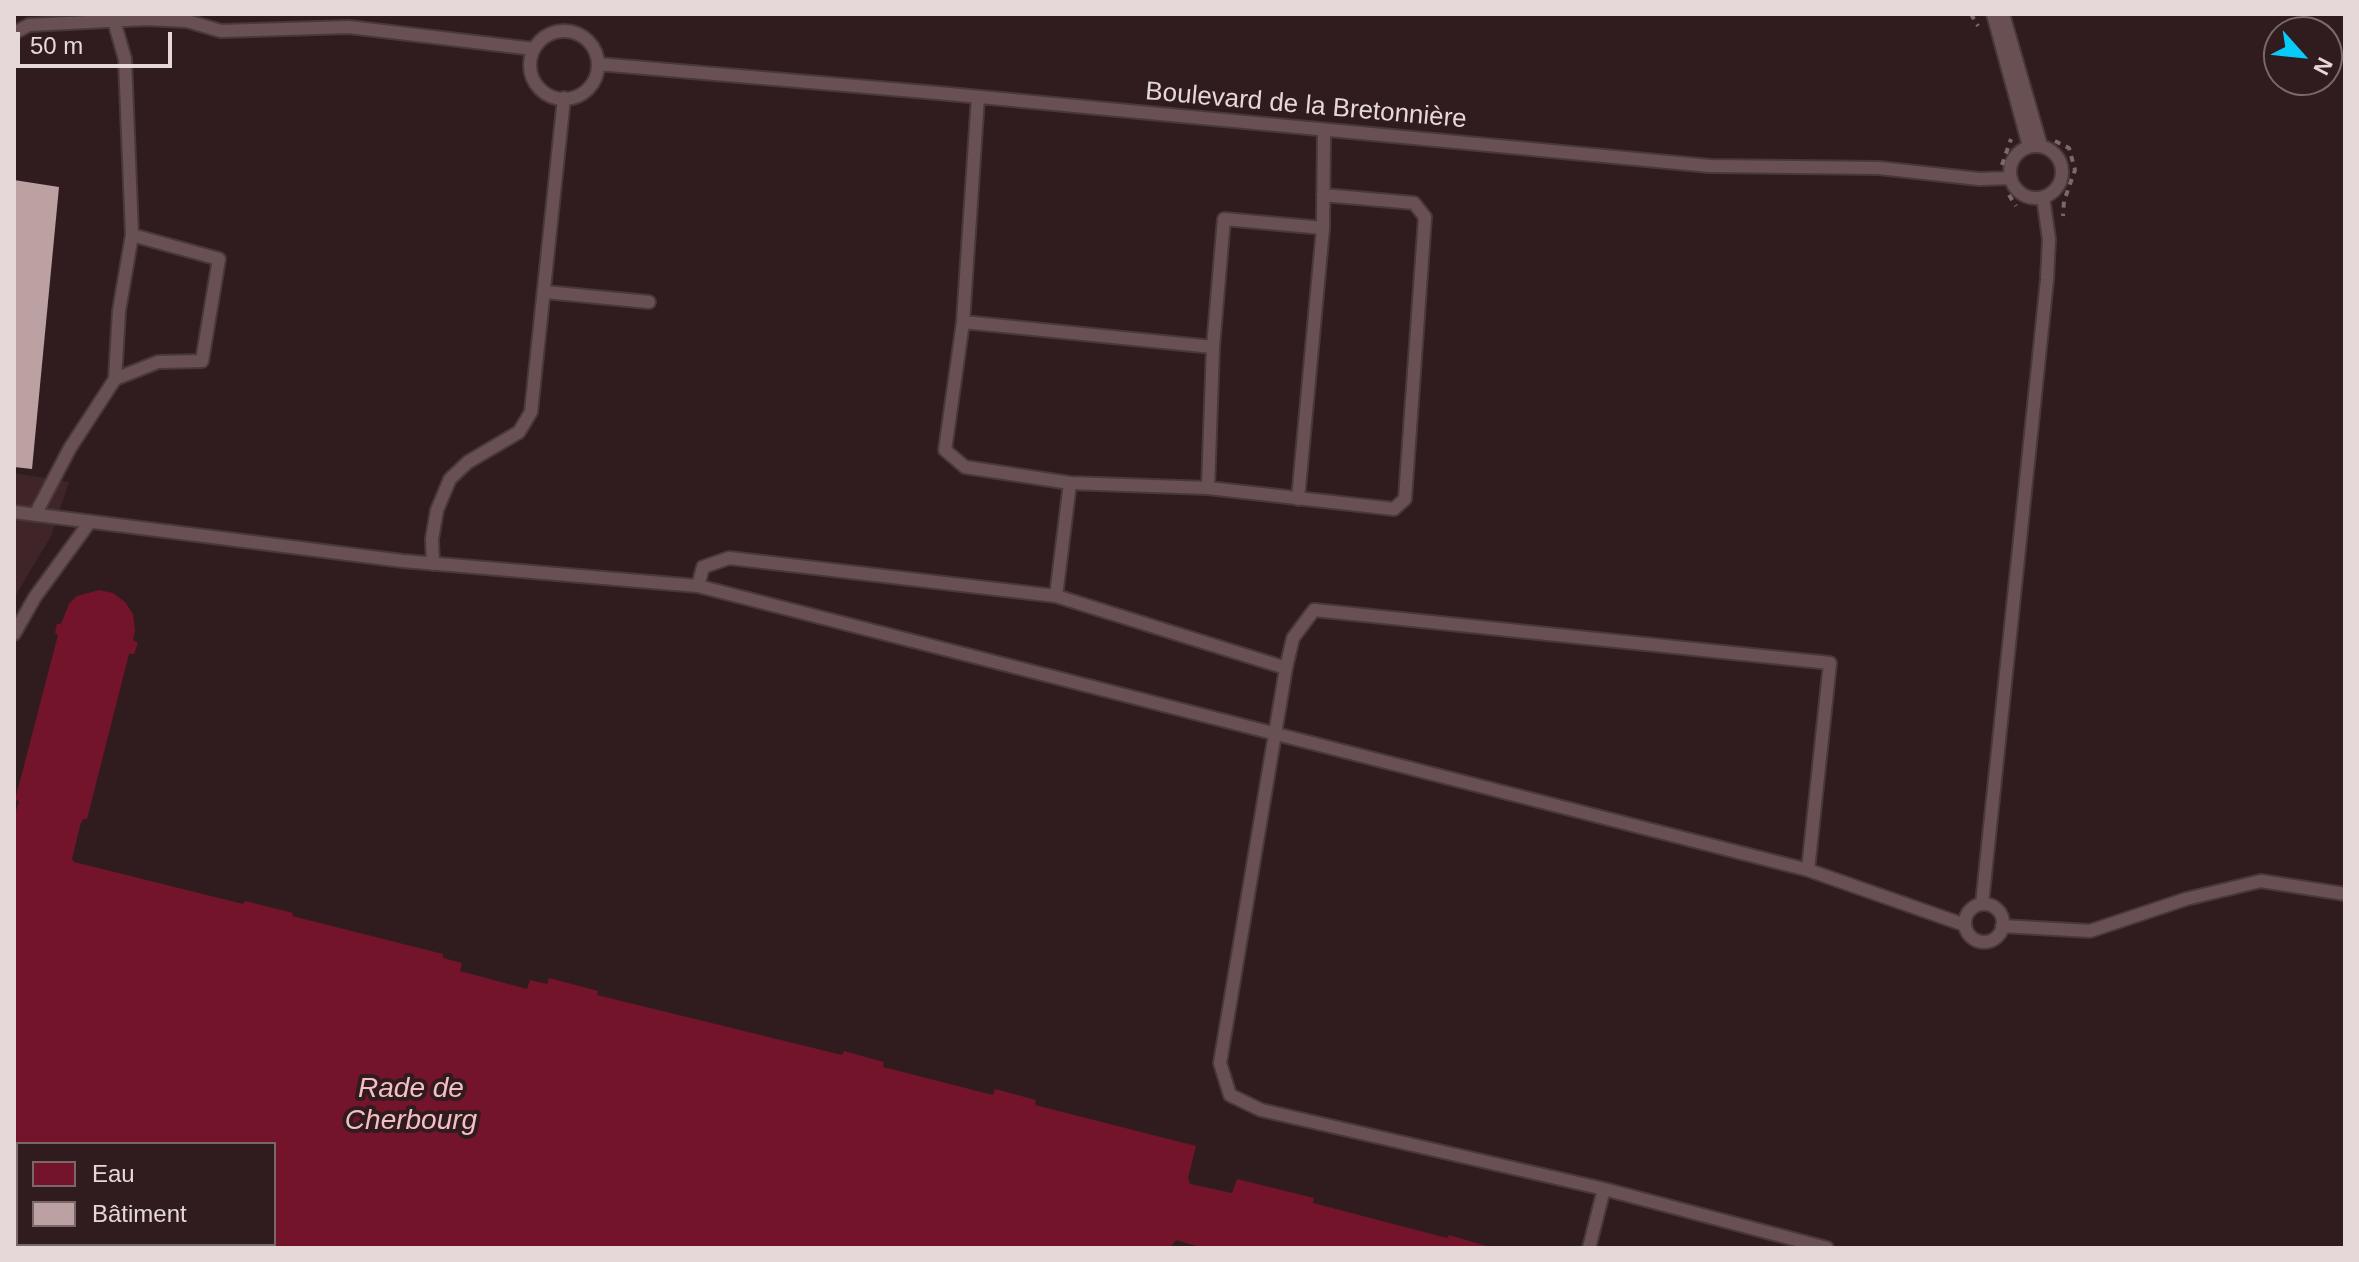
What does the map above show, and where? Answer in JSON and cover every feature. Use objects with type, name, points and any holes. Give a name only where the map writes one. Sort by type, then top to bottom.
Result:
[{"type":"lane","points":[[1993,14],[2035,146]]},
{"type":"lane","points":[[2003,14],[2035,146]]},
{"type":"lane","points":[[35,515],[70,448],[115,379],[119,311],[132,235],[125,59],[114,21]]},
{"type":"lane","points":[[14,33],[29,25],[187,21],[221,31],[349,27],[534,49]]},
{"type":"lane","points":[[561,31],[573,32],[591,44],[598,64],[592,84],[584,92],[564,98],[543,91],[535,82],[530,60],[541,40],[561,31]]},
{"type":"lane","name":"Boulevard de la Bretonnière","points":[[598,64],[1710,166],[1879,168],[1979,179],[2011,178]]},
{"type":"lane","points":[[978,97],[963,322],[945,450],[965,467],[1070,483],[1208,488],[1394,509],[1405,499],[1425,217],[1414,203],[1323,195]]},
{"type":"lane","points":[[433,564],[432,539],[437,510],[450,479],[468,462],[519,432],[531,412],[564,98]]},
{"type":"lane","points":[[1298,499],[1323,228],[1324,131]]},
{"type":"lane","points":[[2035,146],[2054,152],[2062,167],[2060,184],[2055,191],[2031,198],[2016,189],[2011,178],[2011,164],[2015,156],[2035,146]]},
{"type":"lane","points":[[1982,904],[2047,280],[2049,239],[2043,197]]},
{"type":"lane","points":[[1208,488],[1213,347],[1224,219],[1323,228]]},
{"type":"lane","points":[[115,379],[158,362],[202,361],[219,259],[132,235]]},
{"type":"lane","points":[[545,292],[649,302]]},
{"type":"lane","points":[[963,322],[1213,347]]},
{"type":"lane","points":[[1056,596],[1070,483]]},
{"type":"lane","points":[[14,512],[433,564],[698,586],[1808,870],[1965,925]]},
{"type":"lane","points":[[14,634],[35,597],[89,523]]},
{"type":"lane","points":[[698,586],[703,567],[729,558],[1056,596],[1286,668]]},
{"type":"lane","points":[[1808,870],[1830,663],[1314,610],[1293,638],[1286,668],[1220,1063],[1230,1095],[1261,1110],[1604,1189],[1827,1248]]},
{"type":"lane","points":[[2002,926],[2090,931],[2186,899],[2261,881],[2345,894]]},
{"type":"lane","points":[[1982,904],[1997,910],[2002,926],[1997,936],[1981,942],[1970,936],[1965,925],[1967,913],[1982,904]]},
{"type":"lane","points":[[1589,1248],[1604,1189]]},
{"type":"shaded area","points":[[14,473],[69,482],[51,536],[14,598]]},
{"type":"water","name":"Rade de Cherbourg","points":[[99,590],[113,593],[125,602],[133,614],[133,640],[138,643],[134,654],[129,654],[87,819],[83,819],[80,826],[72,859],[74,862],[243,904],[245,901],[443,954],[443,958],[462,963],[460,971],[527,989],[530,980],[547,984],[549,978],[598,991],[597,995],[842,1055],[844,1051],[884,1062],[883,1067],[993,1095],[995,1089],[1036,1100],[1035,1105],[1196,1146],[1188,1178],[1190,1184],[1232,1193],[1237,1179],[1314,1198],[1313,1203],[1493,1248],[1203,1248],[1176,1240],[1170,1248],[14,1248],[14,817],[19,801],[15,800],[58,635],[55,633],[57,624],[61,624],[69,604],[77,596]]},
{"type":"building","points":[[14,180],[59,187],[32,469],[14,467]]}]
